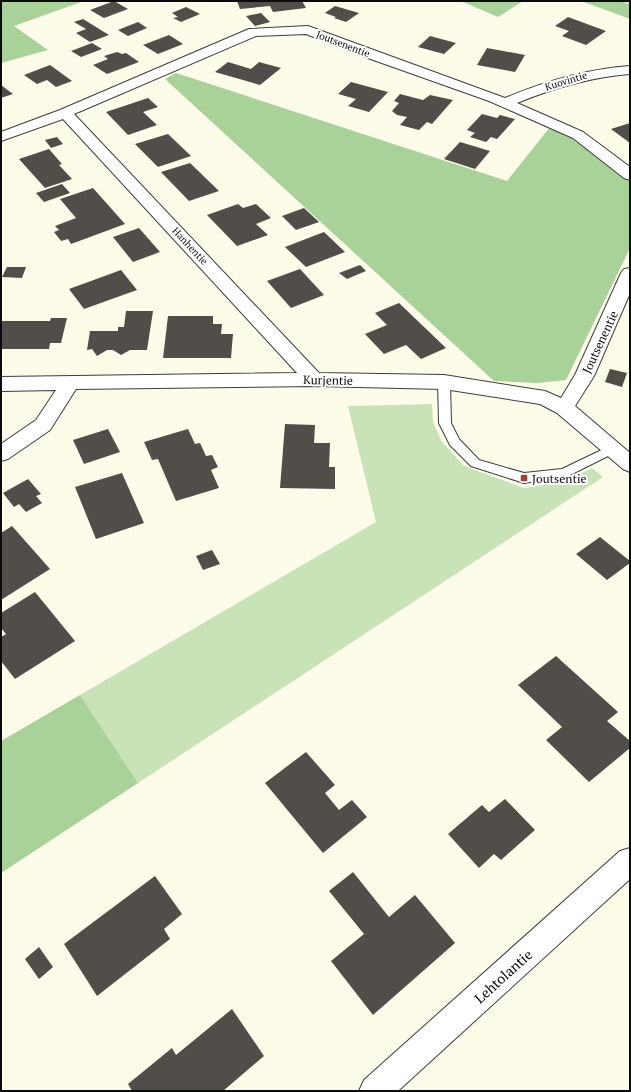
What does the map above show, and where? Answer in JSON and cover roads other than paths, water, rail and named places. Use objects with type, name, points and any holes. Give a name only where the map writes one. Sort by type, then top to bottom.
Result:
[{"type":"street","name":"Joutsenentie","points":[[1,137],[65,113],[188,58],[254,32],[308,30],[505,103],[578,135],[630,175]]},
{"type":"street","name":"Kuovintie","points":[[505,103],[532,92],[589,74],[630,70]]},
{"type":"street","name":"Hanhentie","points":[[65,113],[314,379]]},
{"type":"street","name":"Joutsenentie","points":[[564,408],[584,376],[630,273]]},
{"type":"street","name":"Kurjentie","points":[[1,384],[314,379],[444,382],[544,398],[564,408],[630,464]]},
{"type":"street","points":[[1,454],[43,425],[70,384]]},
{"type":"street","name":"Lehtolantie","points":[[375,1091],[630,861]]},
{"type":"lane","points":[[444,382],[445,423],[454,442],[475,463],[524,478],[564,473],[612,449]]},
{"type":"place","name":"Joutsentie","points":[[524,478]]}]
